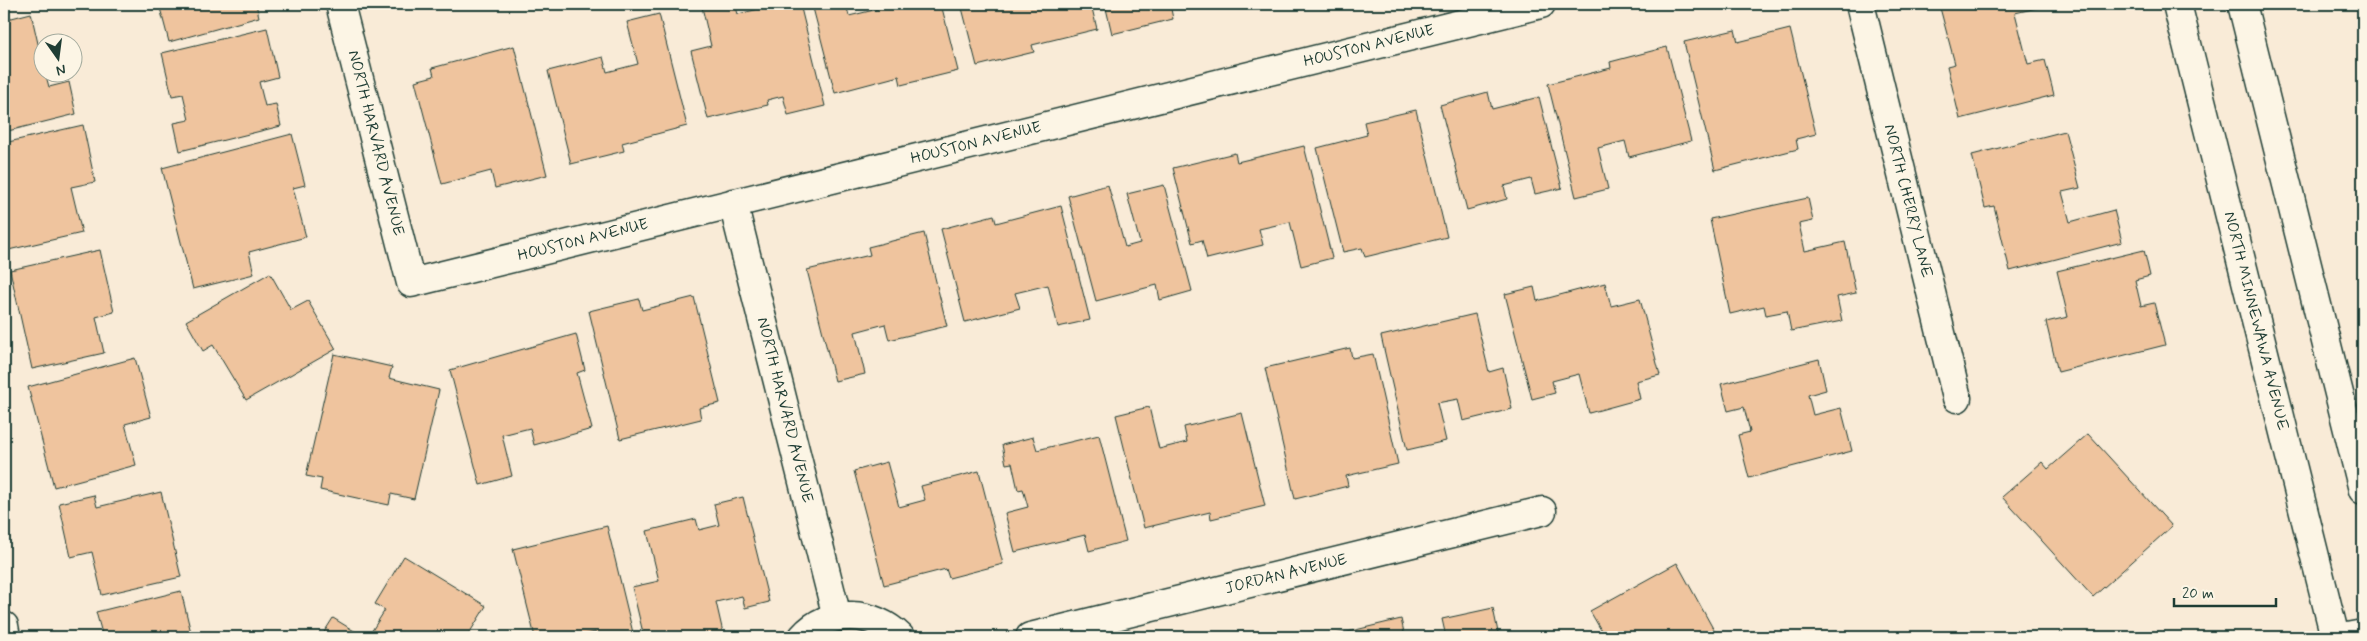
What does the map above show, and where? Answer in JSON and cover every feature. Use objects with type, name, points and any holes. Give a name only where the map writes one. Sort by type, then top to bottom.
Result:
[{"type":"street","name":"NORTH HARVARD AVENUE","points":[[340,4],[411,283]]},
{"type":"street","name":"HOUSTON AVENUE","points":[[411,283],[1541,4]]},
{"type":"street","name":"NORTH CHERRY LANE","points":[[1860,4],[1957,398]]},
{"type":"street","name":"NORTH MINNEWAWA AVENUE","points":[[2177,4],[2335,637]]},
{"type":"street","points":[[2242,4],[2363,490]]},
{"type":"street","name":"NORTH HARVARD AVENUE","points":[[733,203],[837,617]]},
{"type":"street","name":"JORDAN AVENUE","points":[[1030,637],[1542,511]]},
{"type":"street","points":[[803,637],[821,623],[837,617],[854,615],[871,618],[886,625],[900,637]]},
{"type":"street","points":[[4,626],[6,637]]},
{"type":"street","points":[[2347,637],[2363,634]]},
{"type":"building","points":[[159,4],[256,4],[259,17],[169,42]]},
{"type":"building","points":[[715,4],[735,4],[738,14],[780,4],[800,4],[825,106],[788,115],[783,96],[767,100],[768,105],[708,119],[691,51],[711,46],[702,7]]},
{"type":"building","points":[[812,4],[846,4],[849,16],[878,9],[877,4],[941,4],[958,71],[901,85],[899,76],[835,93]]},
{"type":"building","points":[[961,4],[1091,4],[1097,29],[1032,45],[1034,52],[977,66]]},
{"type":"building","points":[[1105,4],[1191,4],[1171,9],[1173,19],[1112,34]]},
{"type":"building","points":[[1939,4],[2054,4],[2015,13],[2028,64],[2045,60],[2054,95],[1960,119],[1947,66],[1955,64]]},
{"type":"building","points":[[31,13],[35,32],[32,32],[32,82],[48,82],[49,87],[69,82],[76,114],[4,132],[4,20]]},
{"type":"building","points":[[659,14],[687,126],[622,143],[624,151],[571,164],[548,71],[603,57],[607,72],[638,64],[627,22]]},
{"type":"building","points":[[267,28],[278,77],[259,82],[265,106],[276,104],[281,126],[180,151],[174,123],[189,120],[183,94],[172,96],[162,53]]},
{"type":"building","points":[[1790,29],[1816,134],[1796,139],[1798,149],[1715,170],[1684,42],[1735,30],[1738,42]]},
{"type":"building","points":[[514,46],[547,175],[495,188],[491,171],[442,184],[415,81],[434,76],[432,68]]},
{"type":"building","points":[[1667,47],[1691,141],[1629,157],[1625,141],[1598,148],[1608,189],[1576,197],[1548,84],[1611,68],[1610,62]]},
{"type":"building","points":[[1488,92],[1492,109],[1539,97],[1562,188],[1535,194],[1531,179],[1504,186],[1507,199],[1467,210],[1440,105]]},
{"type":"building","points":[[1416,110],[1447,237],[1365,257],[1362,248],[1343,252],[1317,148],[1367,135],[1364,122]]},
{"type":"building","points":[[83,125],[95,182],[71,187],[82,233],[4,251],[4,143]]},
{"type":"building","points":[[2065,131],[2080,188],[2062,192],[2070,222],[2114,210],[2122,242],[2010,271],[1994,206],[1985,208],[1972,155]]},
{"type":"building","points":[[292,134],[305,185],[293,188],[306,237],[249,252],[254,274],[193,289],[162,168]]},
{"type":"building","points":[[1304,146],[1332,258],[1301,266],[1290,222],[1259,229],[1263,245],[1207,259],[1202,240],[1192,243],[1173,168],[1235,153],[1237,162]]},
{"type":"building","points":[[1108,185],[1125,247],[1140,243],[1127,194],[1164,185],[1192,291],[1160,300],[1157,285],[1096,301],[1068,196]]},
{"type":"building","points":[[1808,198],[1813,221],[1799,224],[1805,251],[1845,242],[1856,293],[1837,297],[1842,321],[1791,331],[1787,311],[1766,315],[1764,306],[1730,314],[1710,219]]},
{"type":"building","points":[[1061,206],[1090,320],[1058,327],[1048,285],[1015,293],[1020,308],[965,322],[941,229],[994,215],[996,223]]},
{"type":"building","points":[[924,233],[947,326],[889,340],[885,324],[855,332],[865,374],[835,381],[807,270],[870,255],[868,247]]},
{"type":"building","points":[[100,250],[114,312],[96,317],[104,353],[32,369],[10,270]]},
{"type":"building","points":[[2144,250],[2150,276],[2135,280],[2141,306],[2154,303],[2165,345],[2058,372],[2046,322],[2068,317],[2057,271]]},
{"type":"building","points":[[270,273],[291,310],[308,301],[336,349],[246,400],[213,345],[203,351],[186,321]]},
{"type":"building","points":[[1605,283],[1611,306],[1640,299],[1660,375],[1636,381],[1640,399],[1589,413],[1579,374],[1552,381],[1555,393],[1532,399],[1505,294],[1534,287],[1537,301]]},
{"type":"building","points":[[694,297],[720,403],[699,408],[701,419],[620,439],[589,311],[639,299],[642,310]]},
{"type":"building","points":[[1475,314],[1489,372],[1503,368],[1512,409],[1463,421],[1458,399],[1437,403],[1446,441],[1407,450],[1381,336]]},
{"type":"building","points":[[576,334],[585,370],[577,373],[592,429],[534,445],[530,428],[502,435],[512,476],[480,485],[450,370]]},
{"type":"building","points":[[1350,348],[1352,358],[1373,354],[1398,464],[1346,476],[1348,486],[1295,499],[1265,368]]},
{"type":"building","points":[[334,354],[392,367],[389,378],[439,390],[414,499],[391,494],[389,505],[320,490],[322,479],[306,476]]},
{"type":"building","points":[[135,358],[151,417],[125,424],[136,465],[54,487],[28,387]]},
{"type":"building","points":[[1819,359],[1826,390],[1808,395],[1813,415],[1841,408],[1852,451],[1749,478],[1738,435],[1750,432],[1744,407],[1728,411],[1721,384]]},
{"type":"building","points":[[1149,407],[1159,449],[1187,442],[1184,427],[1242,413],[1265,506],[1211,519],[1210,512],[1144,528],[1116,415]]},
{"type":"building","points":[[2088,434],[2172,526],[2093,597],[2002,497],[2042,462],[2048,469]]},
{"type":"building","points":[[1099,435],[1126,541],[1089,551],[1085,535],[1015,552],[1005,513],[1028,507],[1023,489],[1018,490],[1012,463],[1006,464],[1002,445],[1033,437],[1037,450]]},
{"type":"building","points":[[887,462],[899,507],[925,500],[921,486],[979,471],[1003,564],[949,578],[946,569],[884,585],[854,471]]},
{"type":"building","points":[[161,492],[181,577],[102,595],[92,552],[71,557],[59,503],[94,495],[97,507]]},
{"type":"building","points":[[743,497],[769,602],[745,608],[742,596],[716,602],[724,637],[667,637],[667,634],[644,637],[632,587],[659,581],[647,531],[696,519],[699,530],[719,525],[714,504]]},
{"type":"building","points":[[607,526],[634,637],[596,637],[595,632],[575,637],[535,637],[513,549]]},
{"type":"building","points":[[404,556],[486,606],[467,637],[368,637],[385,610],[375,604]]},
{"type":"building","points":[[1677,563],[1716,634],[1710,637],[1622,637],[1618,631],[1605,637],[1590,611]]},
{"type":"building","points":[[181,591],[192,637],[103,637],[96,612]]},
{"type":"building","points":[[1493,608],[1499,637],[1446,637],[1442,619]]},
{"type":"building","points":[[333,618],[364,637],[321,637]]},
{"type":"building","points":[[1401,619],[1405,637],[1336,637],[1335,635]]}]
